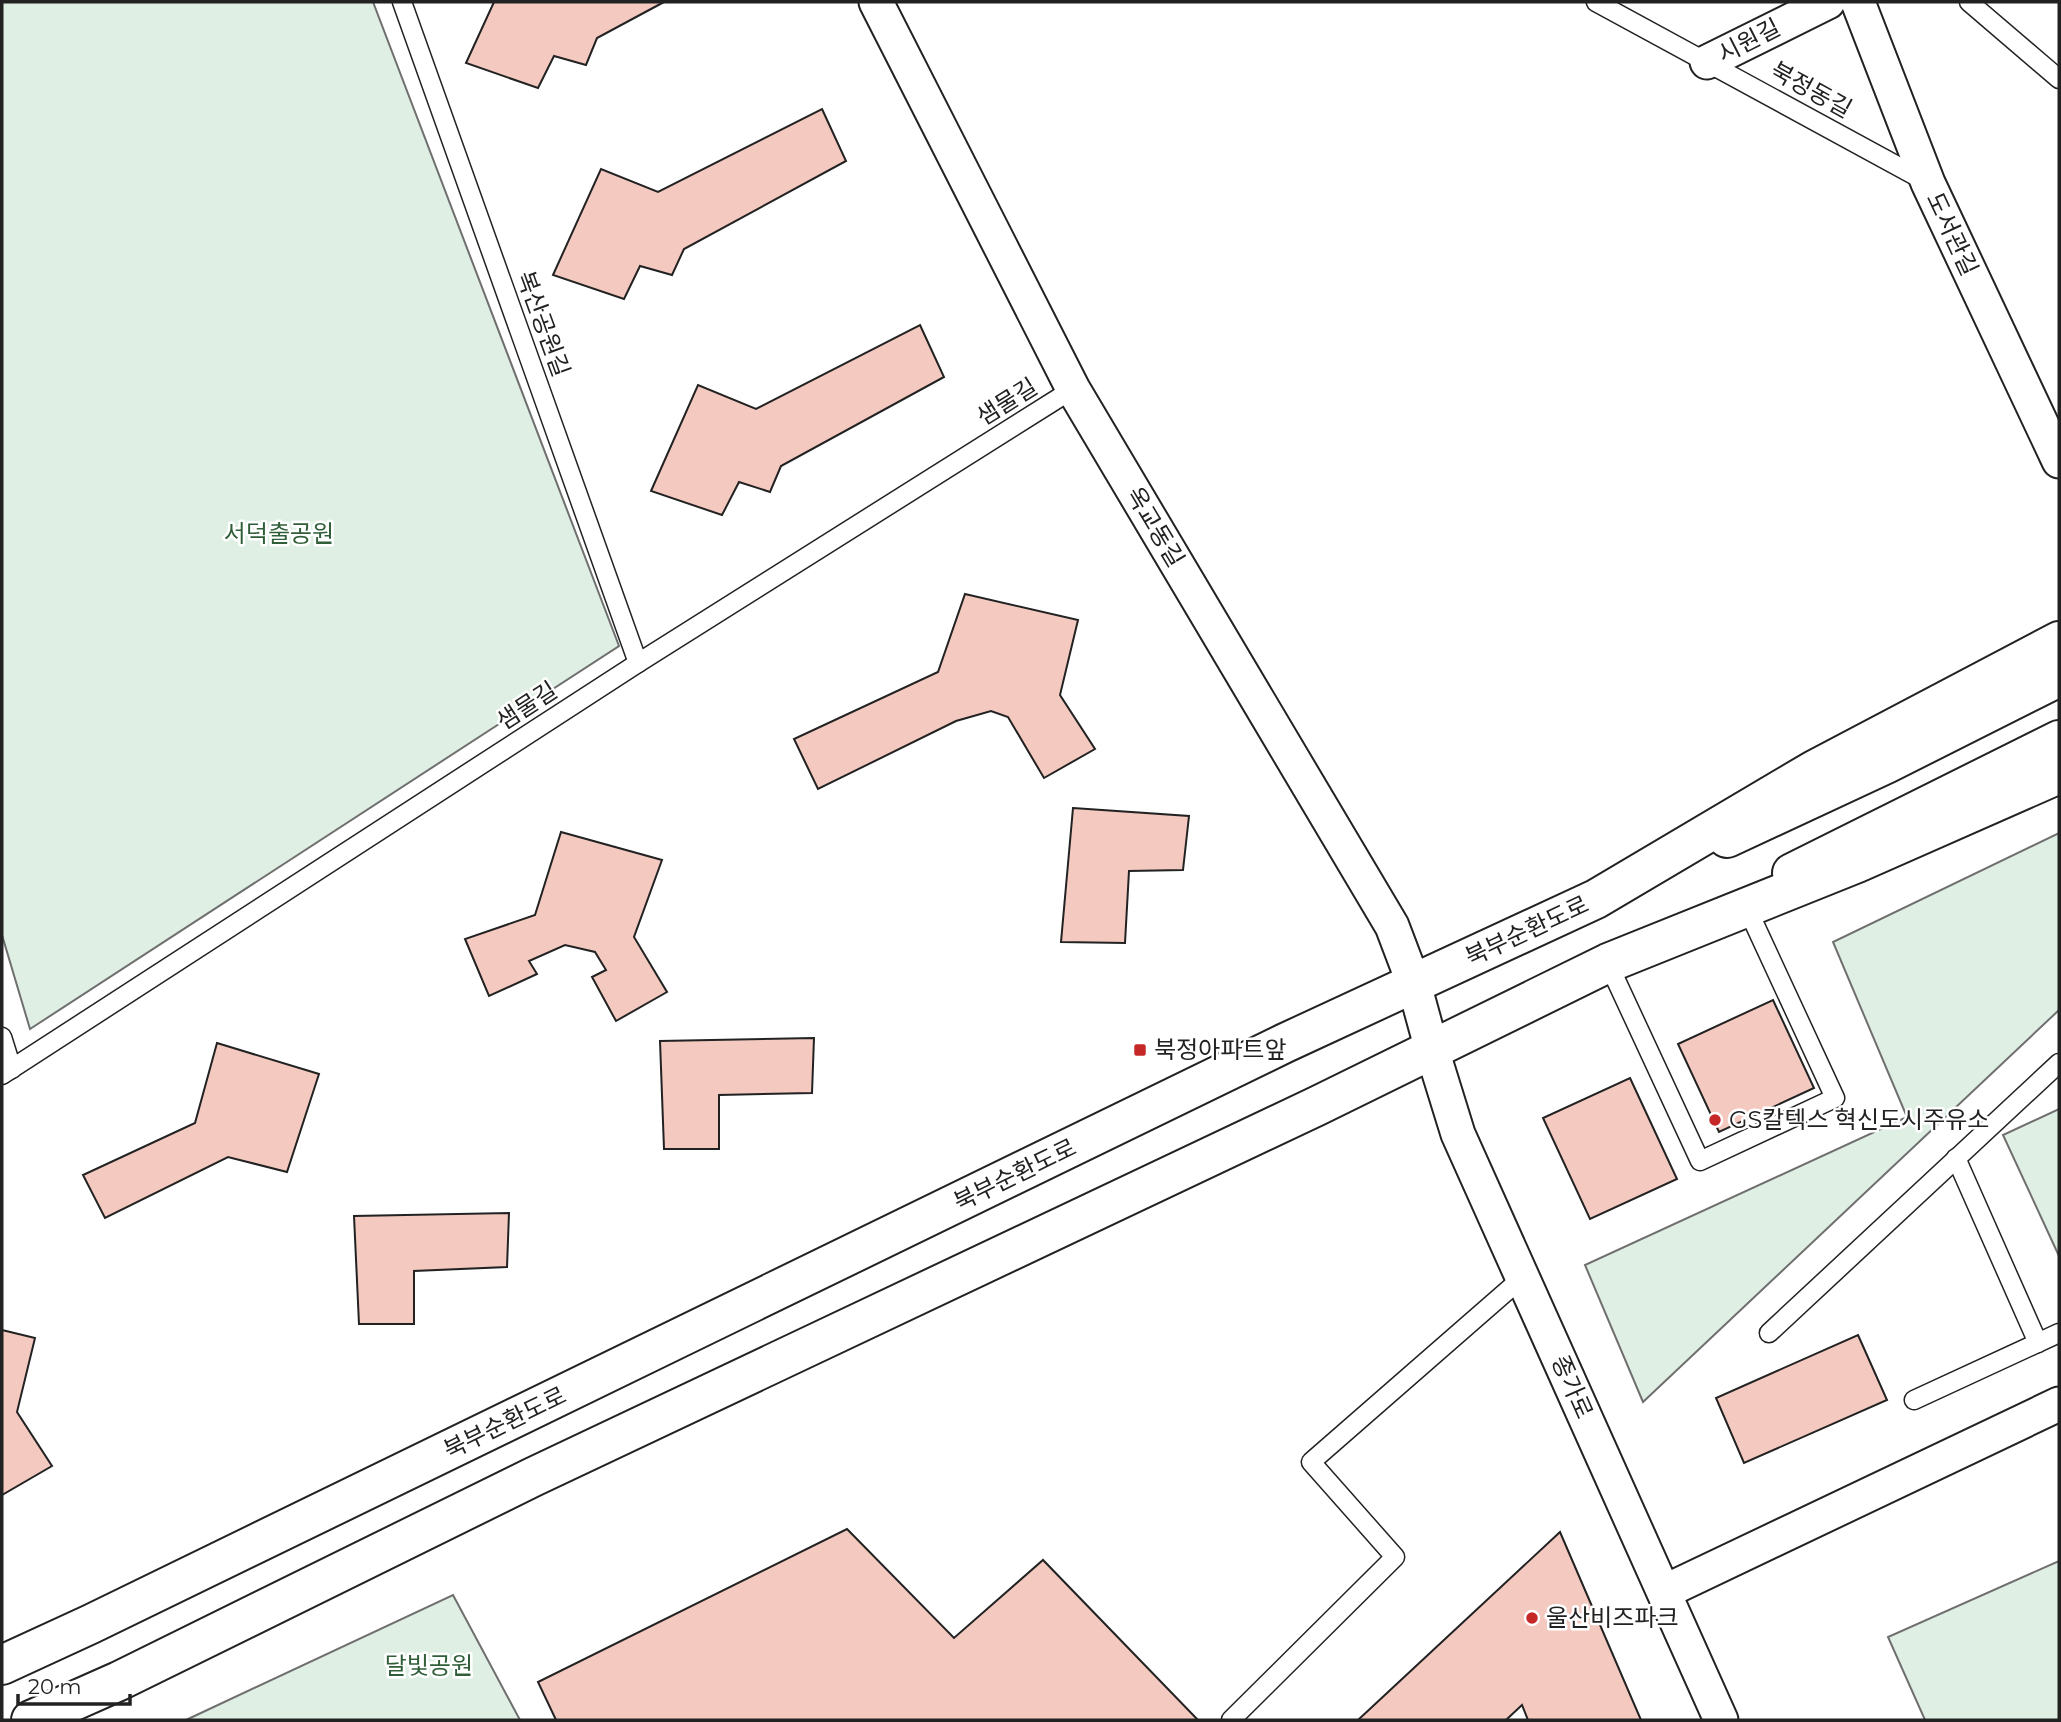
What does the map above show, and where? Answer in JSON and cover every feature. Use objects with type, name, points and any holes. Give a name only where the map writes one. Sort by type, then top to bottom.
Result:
[{"type":"main road","points":[[1596,899],[1814,771],[2059,641]]},
{"type":"main road","name":"북부순환도로","points":[[2,1665],[1286,1043],[1886,764],[2045,684]]},
{"type":"main road","points":[[1616,960],[1857,863],[2058,752]]},
{"type":"main road","points":[[31,1720],[118,1681],[533,1477],[2058,752]]},
{"type":"street","name":"옥교동길","points":[[876,2],[1073,389],[1392,926],[1414,984],[1432,1050]]},
{"type":"street","name":"시원길","points":[[1707,62],[1828,2]]},
{"type":"street","name":"도서관길","points":[[1857,2],[1928,183],[2059,461]]},
{"type":"street","name":"종가로","points":[[1432,1050],[1458,1134],[1721,1720]]},
{"type":"street","points":[[1664,1592],[2059,1405]]},
{"type":"lane","name":"복산공원길","points":[[402,2],[638,663]]},
{"type":"lane","name":"북정동길","points":[[1596,2],[1928,183]]},
{"type":"lane","points":[[1969,2],[2059,79]]},
{"type":"lane","name":"샘물길","points":[[7,1072],[638,663],[1073,389]]},
{"type":"lane","points":[[1616,960],[1700,1161],[1835,1098],[1747,908]]},
{"type":"lane","points":[[2,1037],[7,1072]]},
{"type":"lane","points":[[1769,1333],[2059,1063]]},
{"type":"lane","points":[[1956,1158],[2038,1343]]},
{"type":"lane","points":[[1231,1720],[1395,1557],[1311,1462],[1523,1277]]},
{"type":"lane","points":[[1914,1400],[2059,1334]]},
{"type":"green space","name":"서덕출공원","points":[[2,2],[373,2],[619,646],[30,1029],[2,935]]},
{"type":"green space","points":[[2059,833],[2059,1010],[1643,1402],[1585,1265],[1907,1117],[1833,942]]},
{"type":"green space","points":[[2059,1109],[2059,1256],[2003,1135]]},
{"type":"green space","points":[[2059,1561],[2059,1720],[1925,1720],[1888,1637]]},
{"type":"green space","name":"달빛공원","points":[[453,1595],[520,1720],[186,1720]]},
{"type":"building","points":[[494,2],[664,2],[597,38],[586,65],[554,56],[538,88],[466,63]]},
{"type":"building","points":[[822,109],[846,161],[684,249],[672,275],[640,266],[624,299],[553,275],[601,169],[658,192]]},
{"type":"building","points":[[920,325],[944,377],[781,466],[770,492],[739,482],[722,515],[651,491],[698,385],[756,409]]},
{"type":"building","points":[[965,594],[1078,620],[1060,695],[1095,749],[1044,778],[1008,717],[991,711],[956,721],[818,789],[794,739],[938,672]]},
{"type":"building","points":[[1073,808],[1189,816],[1183,870],[1129,871],[1125,943],[1061,942]]},
{"type":"building","points":[[561,832],[662,860],[634,937],[667,992],[616,1021],[592,977],[606,970],[595,952],[565,945],[529,961],[537,974],[489,996],[465,939],[535,915]]},
{"type":"building","points":[[1773,1000],[1814,1088],[1719,1132],[1678,1044]]},
{"type":"building","points":[[814,1038],[812,1093],[719,1095],[719,1149],[664,1149],[660,1041]]},
{"type":"building","points":[[217,1043],[319,1074],[287,1172],[228,1157],[105,1218],[83,1175],[195,1123]]},
{"type":"building","points":[[1630,1078],[1677,1179],[1590,1219],[1543,1118]]},
{"type":"building","points":[[509,1213],[507,1267],[414,1271],[414,1324],[359,1324],[354,1216]]},
{"type":"building","points":[[2,1330],[35,1338],[17,1412],[52,1466],[2,1495]]},
{"type":"building","points":[[1858,1335],[1887,1400],[1744,1463],[1716,1398]]},
{"type":"building","points":[[847,1529],[954,1638],[1043,1560],[1198,1720],[556,1720],[538,1682]]},
{"type":"building","name":"울산비즈파크","points":[[1560,1532],[1641,1720],[1528,1720],[1522,1705],[1506,1720],[1358,1720]]},
{"type":"place","name":"북정아파트앞","points":[[1140,1050]]},
{"type":"place","name":"GS칼텍스 혁신도시주유소","points":[[1715,1120]]},
{"type":"place","name":"울산비즈파크","points":[[1532,1618]]}]
